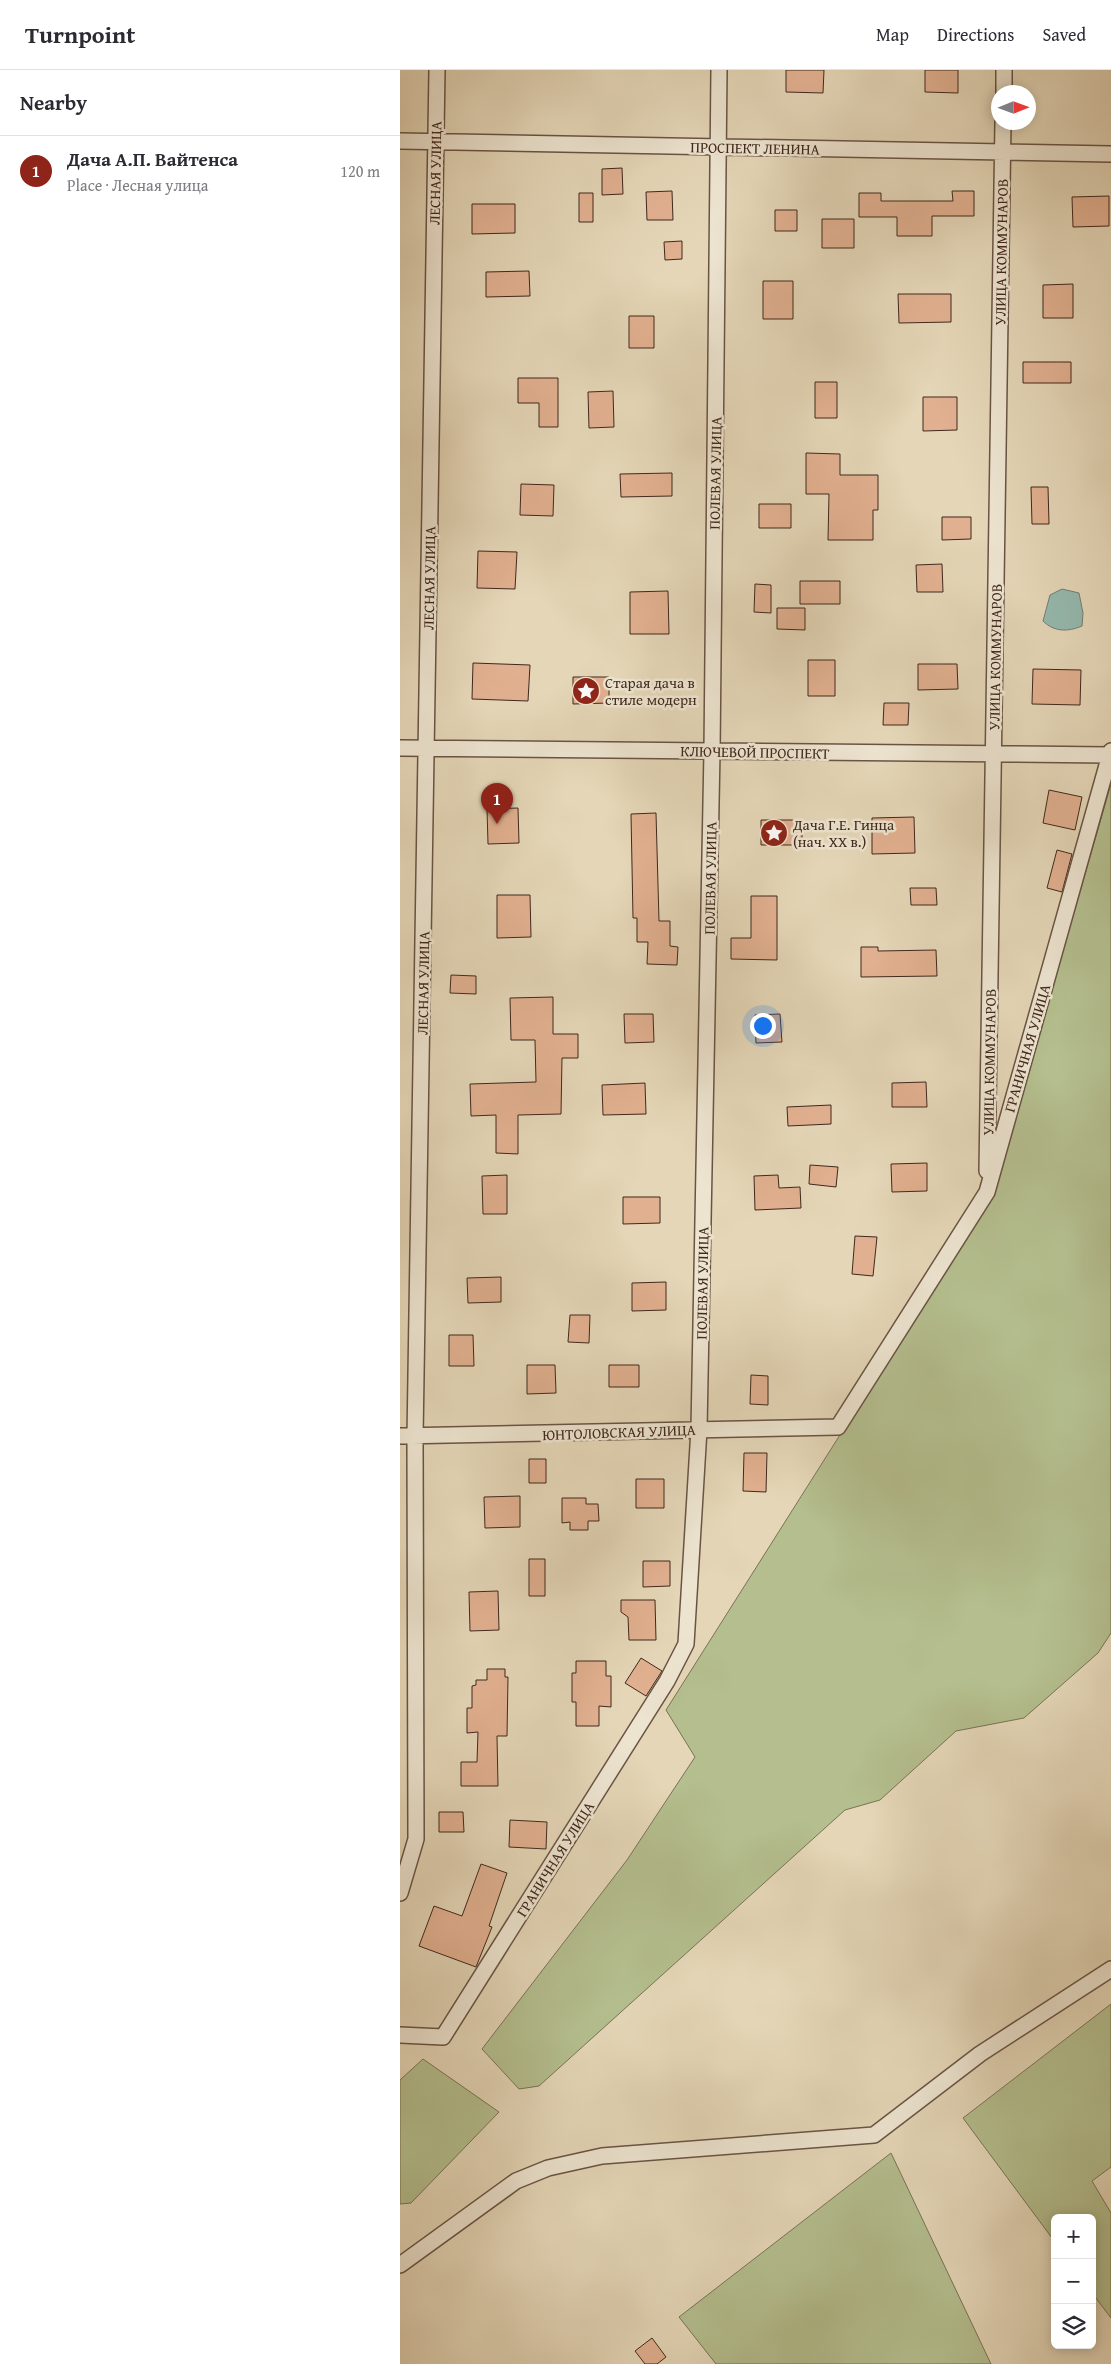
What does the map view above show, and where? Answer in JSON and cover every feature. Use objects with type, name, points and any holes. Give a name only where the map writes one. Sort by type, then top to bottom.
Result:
[{"type":"street","name":"ЛЕСНАЯ УЛИЦА","points":[[400,1893],[416,1839],[416,1437],[437,70]]},
{"type":"street","name":"ПОЛЕВАЯ УЛИЦА","points":[[667,1681],[686,1644],[699,1429],[712,752],[720,70]]},
{"type":"street","points":[[1004,70],[1004,85]]},
{"type":"street","name":"УЛИЦА КОММУНАРОВ","points":[[987,1192],[1003,130]]},
{"type":"street","name":"ПРОСПЕКТ ЛЕНИНА","points":[[400,141],[1111,154]]},
{"type":"street","name":"КЛЮЧЕВОЙ ПРОСПЕКТ","points":[[400,748],[994,754],[1110,753]]},
{"type":"street","name":"ГРАНИЧНАЯ УЛИЦА","points":[[838,1427],[987,1192],[1110,753]]},
{"type":"street","name":"ЮНТОЛОВСКАЯ УЛИЦА","points":[[400,1436],[838,1427]]},
{"type":"street","name":"ГРАНИЧНАЯ УЛИЦА","points":[[400,2034],[443,2038],[667,1681]]},
{"type":"street","points":[[400,2265],[516,2180],[548,2168],[602,2156],[874,2135],[980,2054],[1111,1968]]},
{"type":"green space","points":[[1111,784],[1111,1633],[1098,1653],[1024,1718],[956,1731],[880,1800],[845,1810],[539,2086],[519,2089],[482,2049],[627,1860],[695,1757],[666,1710],[993,1193]]},
{"type":"green space","points":[[1111,2004],[1111,2167],[1092,2181],[1111,2213],[1111,2318],[1096,2298],[1096,2214],[1051,2214],[1051,2237],[963,2118]]},
{"type":"green space","points":[[423,2059],[499,2112],[411,2203],[400,2204],[400,2080]]},
{"type":"green space","points":[[891,2153],[991,2364],[716,2364],[679,2317]]},
{"type":"water","points":[[1062,589],[1079,593],[1083,613],[1082,626],[1061,630],[1047,625],[1043,621],[1050,595]]},
{"type":"building","points":[[786,70],[824,70],[823,93],[786,92]]},
{"type":"building","points":[[925,70],[958,70],[958,93],[925,92]]},
{"type":"building","points":[[622,168],[623,194],[602,195],[602,169]]},
{"type":"building","points":[[672,191],[673,220],[647,220],[646,192]]},
{"type":"building","points":[[952,191],[974,191],[974,216],[932,216],[932,236],[897,236],[897,217],[859,217],[859,193],[881,193],[881,201],[953,201]]},
{"type":"building","points":[[579,193],[593,193],[593,222],[579,222]]},
{"type":"building","points":[[1109,196],[1109,226],[1073,227],[1072,197]]},
{"type":"building","points":[[472,204],[515,204],[515,233],[472,234]]},
{"type":"building","points":[[775,210],[797,210],[797,231],[775,231]]},
{"type":"building","points":[[822,219],[854,219],[854,248],[822,248]]},
{"type":"building","points":[[682,241],[682,259],[665,260],[664,242]]},
{"type":"building","points":[[529,271],[530,296],[486,297],[486,272]]},
{"type":"building","points":[[763,281],[793,281],[793,319],[763,319]]},
{"type":"building","points":[[1073,284],[1073,318],[1043,318],[1043,285]]},
{"type":"building","points":[[898,294],[951,294],[951,322],[899,323]]},
{"type":"building","points":[[629,316],[654,316],[654,348],[629,348]]},
{"type":"building","points":[[1023,362],[1071,362],[1071,383],[1023,383]]},
{"type":"building","points":[[518,378],[558,378],[558,427],[539,427],[539,403],[518,403]]},
{"type":"building","points":[[815,382],[837,382],[837,418],[815,418]]},
{"type":"building","points":[[613,391],[614,427],[589,428],[588,392]]},
{"type":"building","points":[[923,397],[957,397],[957,430],[923,431]]},
{"type":"building","points":[[806,453],[840,454],[840,475],[878,475],[878,510],[873,510],[873,540],[828,540],[829,494],[806,494]]},
{"type":"building","points":[[672,473],[672,496],[621,497],[620,474]]},
{"type":"building","points":[[521,484],[554,485],[553,516],[520,515]]},
{"type":"building","points":[[1031,487],[1048,487],[1049,524],[1032,524]]},
{"type":"building","points":[[759,504],[791,504],[791,528],[759,528]]},
{"type":"building","points":[[942,517],[971,517],[971,539],[942,540]]},
{"type":"building","points":[[478,551],[517,552],[515,589],[477,588]]},
{"type":"building","points":[[942,564],[943,592],[917,592],[916,565]]},
{"type":"building","points":[[800,581],[840,581],[840,604],[800,604]]},
{"type":"building","points":[[755,584],[771,585],[771,613],[754,612]]},
{"type":"building","points":[[668,591],[669,634],[630,634],[630,592]]},
{"type":"building","points":[[777,608],[805,608],[805,630],[777,629]]},
{"type":"building","points":[[808,660],[835,660],[835,696],[808,696]]},
{"type":"building","points":[[473,663],[530,665],[528,701],[472,699]]},
{"type":"building","points":[[918,664],[957,664],[958,689],[918,690]]},
{"type":"building","points":[[1033,669],[1081,670],[1080,705],[1032,704]]},
{"type":"building","points":[[573,677],[609,677],[609,703],[573,704]]},
{"type":"building","points":[[884,703],[909,703],[908,725],[883,725]]},
{"type":"building","points":[[1049,790],[1082,797],[1075,830],[1043,823]]},
{"type":"building","points":[[518,808],[519,843],[488,844],[487,809]]},
{"type":"building","points":[[656,813],[659,921],[670,921],[670,946],[678,947],[677,965],[647,964],[648,942],[637,942],[637,918],[633,918],[631,814]]},
{"type":"building","points":[[914,817],[915,853],[872,854],[872,818]]},
{"type":"building","points":[[761,820],[802,820],[802,845],[761,845]]},
{"type":"building","points":[[1057,850],[1072,854],[1062,892],[1047,888]]},
{"type":"building","points":[[910,888],[936,888],[937,905],[911,905]]},
{"type":"building","points":[[497,895],[530,895],[531,937],[497,938]]},
{"type":"building","points":[[751,896],[777,896],[777,960],[731,959],[731,938],[751,938]]},
{"type":"building","points":[[861,947],[878,947],[878,951],[936,950],[937,976],[861,977]]},
{"type":"building","points":[[451,975],[476,976],[476,994],[450,993]]},
{"type":"building","points":[[553,997],[553,1034],[578,1034],[578,1058],[562,1058],[561,1114],[518,1115],[518,1154],[496,1153],[496,1115],[471,1116],[470,1084],[536,1082],[535,1040],[511,1040],[510,998]]},
{"type":"building","points":[[624,1014],[653,1014],[654,1042],[625,1043]]},
{"type":"building","points":[[780,1014],[782,1042],[756,1043],[755,1015]]},
{"type":"building","points":[[926,1082],[927,1107],[892,1107],[892,1083]]},
{"type":"building","points":[[645,1083],[646,1114],[603,1115],[602,1085]]},
{"type":"building","points":[[831,1105],[831,1124],[788,1126],[787,1107]]},
{"type":"building","points":[[927,1163],[927,1191],[892,1192],[891,1164]]},
{"type":"building","points":[[810,1165],[838,1167],[836,1187],[809,1184]]},
{"type":"building","points":[[507,1175],[507,1214],[483,1214],[482,1176]]},
{"type":"building","points":[[778,1175],[779,1188],[800,1187],[801,1208],[755,1210],[754,1176]]},
{"type":"building","points":[[623,1197],[660,1197],[660,1223],[623,1224]]},
{"type":"building","points":[[855,1236],[877,1237],[873,1276],[852,1274]]},
{"type":"building","points":[[501,1277],[501,1302],[468,1303],[467,1278]]},
{"type":"building","points":[[666,1282],[666,1310],[632,1311],[632,1283]]},
{"type":"building","points":[[570,1315],[590,1315],[589,1343],[568,1342]]},
{"type":"building","points":[[449,1335],[473,1335],[474,1366],[449,1366]]},
{"type":"building","points":[[527,1365],[555,1365],[556,1393],[527,1394]]},
{"type":"building","points":[[609,1365],[639,1365],[639,1387],[609,1387]]},
{"type":"building","points":[[751,1375],[768,1376],[768,1405],[750,1404]]},
{"type":"building","points":[[744,1453],[767,1453],[766,1492],[743,1491]]},
{"type":"building","points":[[529,1459],[546,1459],[546,1483],[529,1483]]},
{"type":"building","points":[[636,1479],[664,1479],[664,1508],[636,1508]]},
{"type":"building","points":[[520,1496],[520,1527],[485,1528],[484,1497]]},
{"type":"building","points":[[562,1498],[586,1498],[586,1504],[598,1504],[599,1521],[588,1521],[588,1530],[570,1530],[570,1522],[562,1523]]},
{"type":"building","points":[[529,1559],[545,1559],[545,1596],[529,1596]]},
{"type":"building","points":[[643,1561],[670,1561],[670,1586],[643,1587]]},
{"type":"building","points":[[498,1591],[499,1630],[470,1631],[469,1592]]},
{"type":"building","points":[[621,1600],[655,1600],[656,1640],[629,1640],[628,1617],[621,1612]]},
{"type":"building","points":[[641,1658],[662,1671],[646,1696],[625,1683]]},
{"type":"building","points":[[576,1661],[606,1661],[606,1676],[611,1676],[611,1707],[599,1706],[599,1726],[576,1726],[576,1702],[572,1702],[572,1673],[576,1673]]},
{"type":"building","points":[[487,1669],[505,1669],[505,1677],[508,1677],[507,1736],[497,1736],[498,1786],[461,1786],[461,1762],[477,1762],[478,1732],[467,1733],[467,1708],[472,1708],[472,1686],[476,1685],[476,1680],[487,1680]]},
{"type":"building","points":[[439,1812],[463,1812],[464,1832],[439,1832]]},
{"type":"building","points":[[510,1820],[547,1822],[546,1849],[509,1847]]},
{"type":"building","points":[[481,1864],[507,1873],[489,1926],[492,1927],[476,1967],[419,1946],[434,1906],[462,1916]]},
{"type":"building","points":[[652,2338],[666,2357],[657,2364],[645,2364],[635,2351]]},
{"type":"place","name":"Старая дача в стиле модерн","points":[[586,691]]},
{"type":"place","name":"Дача А.П. Вайтенса","points":[[497,824]]},
{"type":"place","name":"Дача Г.Е. Гинца (нач. XX в.)","points":[[774,833]]}]
